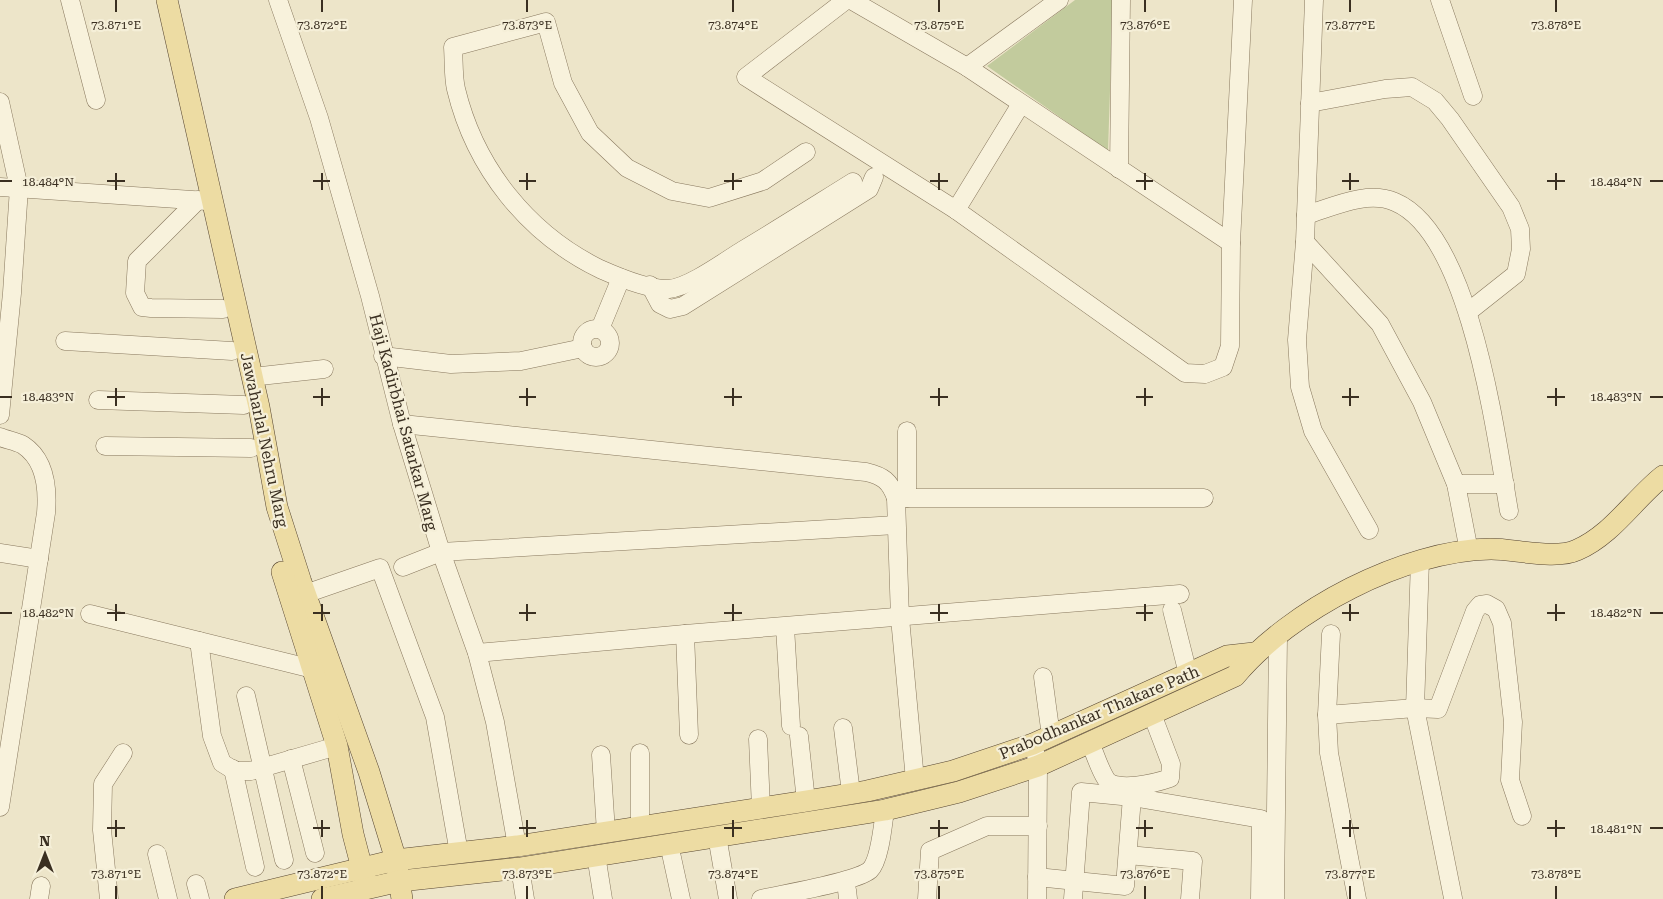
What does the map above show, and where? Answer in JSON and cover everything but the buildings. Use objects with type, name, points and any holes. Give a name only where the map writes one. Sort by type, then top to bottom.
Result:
[{"type":"main road","name":"Jawaharlal Nehru Marg","points":[[152,0],[252,377],[277,508],[298,588],[313,669],[337,746],[353,834],[369,894]]},
{"type":"main road","name":"Jawaharlal Nehru Marg","points":[[167,0],[206,201],[222,309],[244,405],[264,511],[298,588],[369,772],[396,860],[401,890]]},
{"type":"main road","name":"Prabodhankar Thakare Path","points":[[322,899],[401,890],[520,868],[885,810],[959,792],[1038,766],[1235,676],[1254,654],[1323,603],[1376,576],[1420,560],[1469,551],[1490,549],[1547,554],[1576,551],[1602,536],[1644,491],[1663,476]]},
{"type":"main road","name":"Prabodhankar Thakare Path","points":[[235,899],[396,860],[517,846],[761,808],[851,793],[953,771],[1042,740],[1227,656],[1254,654]]},
{"type":"street","points":[[70,0],[96,100]]},
{"type":"street","name":"Haji Kadirbhai Satarkar Marg","points":[[278,0],[319,118],[370,296],[402,424],[441,552],[477,654],[495,722],[517,846]]},
{"type":"street","points":[[846,0],[746,77],[956,210],[1185,373],[1205,374],[1223,367],[1230,346],[1231,243],[1243,0]]},
{"type":"street","points":[[851,0],[967,67],[1231,243]]},
{"type":"street","points":[[967,67],[1059,0]]},
{"type":"street","points":[[1119,169],[1121,0]]},
{"type":"street","points":[[1314,0],[1305,242],[1296,340],[1300,387],[1313,431],[1369,530]]},
{"type":"street","points":[[1440,0],[1474,96]]},
{"type":"street","points":[[806,152],[763,181],[709,198],[672,191],[628,168],[590,133],[563,83],[546,22],[453,47],[456,88],[469,129],[488,168],[510,201],[542,232],[573,256],[621,278],[670,289],[703,275],[853,182]]},
{"type":"street","points":[[1310,103],[1385,89],[1412,87],[1435,101],[1450,119],[1511,207],[1520,229],[1521,249],[1516,274],[1468,312]]},
{"type":"street","points":[[0,102],[19,188],[6,292],[0,415]]},
{"type":"street","points":[[956,210],[1021,104]]},
{"type":"street","points":[[650,285],[660,304],[670,309],[683,306],[869,188],[874,177]]},
{"type":"street","points":[[0,187],[206,201]]},
{"type":"street","points":[[1306,215],[1366,198],[1394,202],[1417,216],[1440,247],[1468,312],[1484,374],[1509,511]]},
{"type":"street","points":[[206,201],[137,261],[135,293],[142,306],[151,308],[222,309]]},
{"type":"street","points":[[1305,242],[1380,324],[1422,402],[1456,484],[1469,551]]},
{"type":"street","points":[[384,356],[451,364],[521,362],[583,348],[584,336],[594,329],[600,329],[621,278]]},
{"type":"street","points":[[65,342],[232,351]]},
{"type":"street","points":[[252,377],[324,369]]},
{"type":"street","points":[[98,400],[244,405]]},
{"type":"street","points":[[402,424],[866,472],[880,475],[891,483],[902,498]]},
{"type":"street","points":[[908,431],[902,498],[896,524],[900,618],[915,780]]},
{"type":"street","points":[[0,437],[23,445],[40,464],[48,490],[39,559],[5,749],[0,807]]},
{"type":"street","points":[[105,446],[251,448]]},
{"type":"street","points":[[1456,484],[1505,484]]},
{"type":"street","points":[[902,498],[1204,498]]},
{"type":"street","points":[[403,567],[441,552],[896,524]]},
{"type":"street","points":[[0,553],[39,559]]},
{"type":"street","points":[[1420,560],[1415,708],[1453,898]]},
{"type":"street","points":[[298,588],[380,568],[435,717],[459,853]]},
{"type":"street","points":[[477,654],[685,634],[1180,594]]},
{"type":"street","points":[[1327,715],[1415,708],[1438,709],[1475,611],[1480,605],[1488,604],[1496,609],[1502,623],[1512,700],[1513,722],[1510,780],[1522,816]]},
{"type":"street","points":[[1172,610],[1188,674]]},
{"type":"street","points":[[90,614],[313,669]]},
{"type":"street","points":[[785,627],[795,731],[806,800]]},
{"type":"street","points":[[685,634],[689,735]]},
{"type":"street","points":[[1331,634],[1327,715],[1329,753],[1357,899]]},
{"type":"street","points":[[1275,899],[1278,636]]},
{"type":"street","points":[[199,641],[214,744],[222,763],[233,769],[250,770],[337,746]]},
{"type":"street","points":[[1036,899],[1038,766],[1042,740],[1043,677]]},
{"type":"street","points":[[246,696],[284,860]]},
{"type":"street","points":[[1090,742],[1106,780],[1114,785],[1156,783],[1170,778],[1171,764],[1152,714]]},
{"type":"street","points":[[843,728],[851,793]]},
{"type":"street","points":[[758,739],[761,808]]},
{"type":"street","points":[[109,899],[102,830],[103,784],[123,753]]},
{"type":"street","points":[[640,753],[640,827]]},
{"type":"street","points":[[601,755],[606,832]]},
{"type":"street","points":[[291,759],[314,853]]},
{"type":"street","points":[[233,769],[255,867]]},
{"type":"street","points":[[1073,899],[1081,792],[1132,797],[1261,819],[1260,899]]},
{"type":"street","points":[[1037,877],[1074,881],[1125,892],[1132,797]]},
{"type":"street","points":[[761,899],[846,879],[870,870],[876,860],[885,810]]},
{"type":"street","points":[[927,899],[930,851],[987,826],[1038,826]]},
{"type":"street","points":[[716,836],[728,899]]},
{"type":"street","points":[[670,844],[682,899]]},
{"type":"street","points":[[157,854],[168,899]]},
{"type":"street","points":[[1128,855],[1193,861],[1190,899]]},
{"type":"street","points":[[596,856],[603,899]]},
{"type":"street","points":[[520,868],[525,899]]},
{"type":"green space","points":[[1075,0],[1113,0],[1108,151],[987,66]]}]
